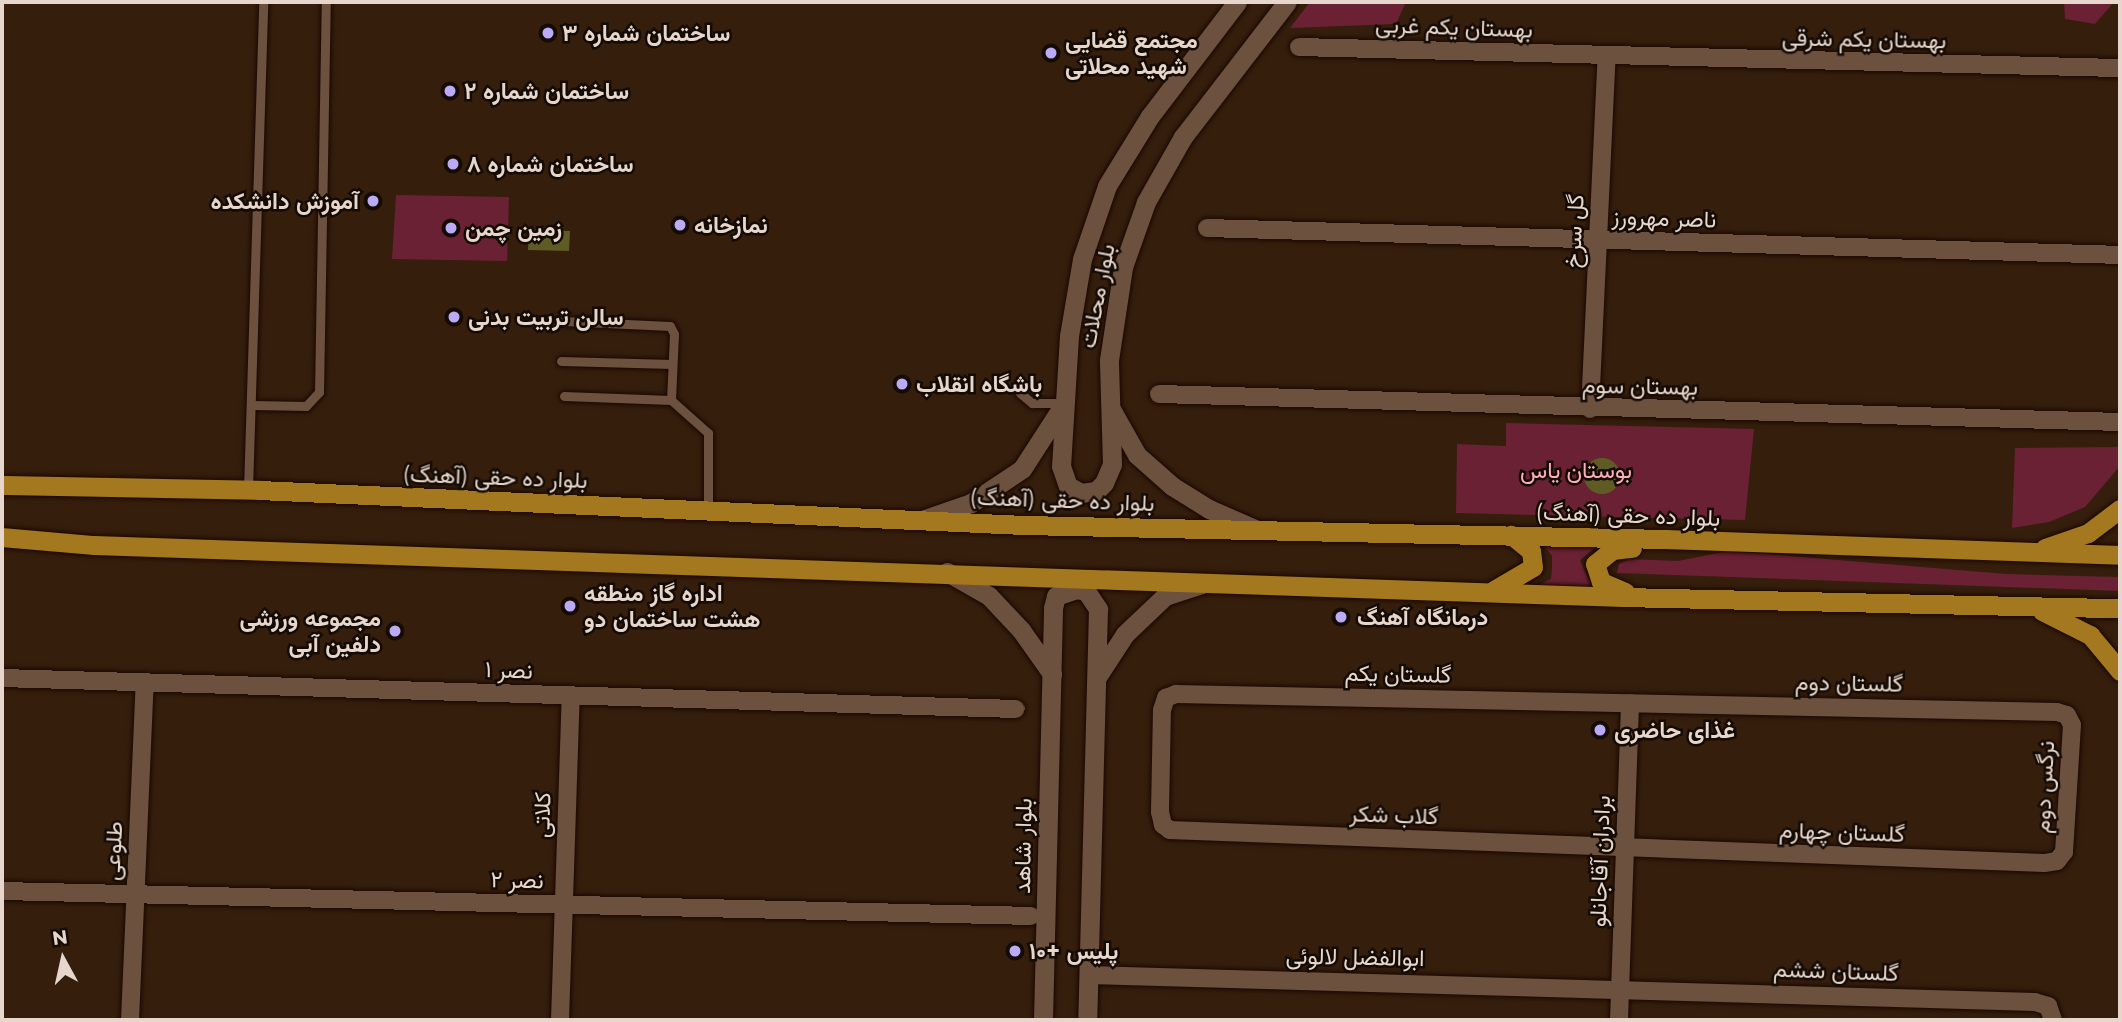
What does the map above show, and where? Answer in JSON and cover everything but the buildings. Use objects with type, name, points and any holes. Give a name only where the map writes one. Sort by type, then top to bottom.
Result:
[{"type":"main road","name":"بلوار محلات","points":[[922,520],[971,503],[1022,469],[1064,403],[1069,336],[1082,259],[1107,186],[1150,116],[1237,2]]},
{"type":"main road","name":"بلوار محلات","points":[[1256,530],[1209,509],[1172,486],[1137,455],[1109,405],[1109,360],[1124,267],[1146,202],[1183,137],[1287,2]]},
{"type":"main road","points":[[1064,403],[1061,475],[1082,493],[1096,491],[1104,483],[1112,464],[1109,405]]},
{"type":"main road","name":"بلوار ده حقی (آهنگ)","points":[[2,485],[248,489],[922,520],[2120,555]]},
{"type":"main road","points":[[1998,553],[2052,547],[2088,533],[2120,509]]},
{"type":"main road","points":[[1493,590],[1533,567],[1531,551],[1511,536]]},
{"type":"main road","points":[[2,537],[107,545],[1639,597],[2120,608]]},
{"type":"main road","points":[[1639,597],[1601,582],[1595,564],[1601,555],[1612,550],[1700,542]]},
{"type":"main road","points":[[946,572],[989,596],[1021,629],[1052,674]]},
{"type":"main road","points":[[1087,1020],[1097,678],[1125,634],[1164,596],[1212,581]]},
{"type":"main road","name":"بلوار شاهد","points":[[1044,1020],[1056,596],[1076,589],[1086,591],[1098,609],[1097,678]]},
{"type":"main road","points":[[2021,606],[2058,616],[2090,635],[2120,671]]},
{"type":"street","name":"بهستان یکم غربی","points":[[1300,47],[1607,55]]},
{"type":"street","name":"بهستان یکم شرقی","points":[[1607,55],[2120,68]]},
{"type":"street","name":"گل سرخ","points":[[1590,409],[1607,55]]},
{"type":"street","name":"ناصر مهرورز","points":[[1207,228],[2120,255]]},
{"type":"street","name":"بهستان سوم","points":[[1159,394],[1590,409],[2120,422]]},
{"type":"street","name":"نصر ۱","points":[[2,678],[1016,709]]},
{"type":"street","name":"طلوعی","points":[[130,1020],[145,683]]},
{"type":"street","name":"گلستان یکم","points":[[1163,825],[1162,710],[1167,698],[1176,694],[1630,703]]},
{"type":"street","name":"کلاتی","points":[[560,1020],[571,696]]},
{"type":"street","name":"گلستان دوم","points":[[1630,703],[2067,715]]},
{"type":"street","name":"برادران آقاجانلو","points":[[1619,1020],[1630,703]]},
{"type":"street","name":"نرگس دوم","points":[[2057,861],[2064,852],[2072,725],[2067,715]]},
{"type":"street","name":"گلاب شکر","points":[[1163,825],[1171,830],[1625,849]]},
{"type":"street","name":"گلستان چهارم","points":[[1625,849],[2057,861]]},
{"type":"street","name":"نصر ۲","points":[[2,891],[1031,916]]},
{"type":"street","name":"ابوالفضل لالوئی","points":[[1088,975],[1620,988]]},
{"type":"street","name":"گلستان ششم","points":[[1620,988],[2035,1002],[2051,1013]]},
{"type":"lane","points":[[248,489],[253,405],[263,2]]},
{"type":"lane","points":[[253,405],[306,406],[319,392],[326,2]]},
{"type":"lane","points":[[563,321],[666,324],[674,334],[671,400]]},
{"type":"lane","points":[[561,360],[672,364]]},
{"type":"lane","points":[[1020,393],[1032,403],[1064,403]]},
{"type":"lane","points":[[564,396],[671,400],[708,433],[708,510]]},
{"type":"green space","points":[[1310,2],[1406,2],[1396,24],[1290,28]]},
{"type":"green space","points":[[2064,2],[2114,2],[2095,24],[2065,19]]},
{"type":"green space","name":"زمین چمن","points":[[396,195],[509,197],[507,261],[392,259]]},
{"type":"green space","name":"بوستان یاس","points":[[1506,423],[1754,429],[1745,520],[1456,513],[1457,444],[1506,446]]},
{"type":"green space","points":[[2120,447],[2120,466],[2085,507],[2049,522],[2012,528],[2015,448]]},
{"type":"green space","points":[[1543,544],[1597,546],[1580,560],[1591,586],[1539,585],[1551,579],[1552,556]]},
{"type":"green space","points":[[1729,551],[2006,574],[2120,577],[2120,591],[1617,573],[1619,564],[1629,559],[1678,561]]},
{"type":"shaded area","points":[[529,230],[570,231],[569,251],[528,250]]},
{"type":"shaded area","points":[[1602,458],[1615,463],[1620,476],[1615,489],[1602,494],[1589,489],[1584,476],[1589,463]]},
{"type":"place","name":"ساختمان شماره ۳","points":[[548,33]]},
{"type":"place","name":"مجتمع قضایی شهید محلاتی","points":[[1051,53]]},
{"type":"place","name":"ساختمان شماره ۲","points":[[450,91]]},
{"type":"place","name":"ساختمان شماره ۸","points":[[453,164]]},
{"type":"place","name":"آموزش دانشکده","points":[[373,201]]},
{"type":"place","name":"نمازخانه","points":[[680,225]]},
{"type":"place","name":"زمین چمن","points":[[451,228]]},
{"type":"place","name":"سالن تربیت بدنی","points":[[454,317]]},
{"type":"place","name":"باشگاه انقلاب","points":[[902,384]]},
{"type":"place","name":"اداره گاز منطقه هشت ساختمان دو","points":[[570,606]]},
{"type":"place","name":"درمانگاه آهنگ","points":[[1341,617]]},
{"type":"place","name":"مجموعه ورزشی دلفین آبی","points":[[395,631]]},
{"type":"place","name":"غذای حاضری","points":[[1600,730]]},
{"type":"place","name":"پلیس +۱۰","points":[[1015,951]]}]
